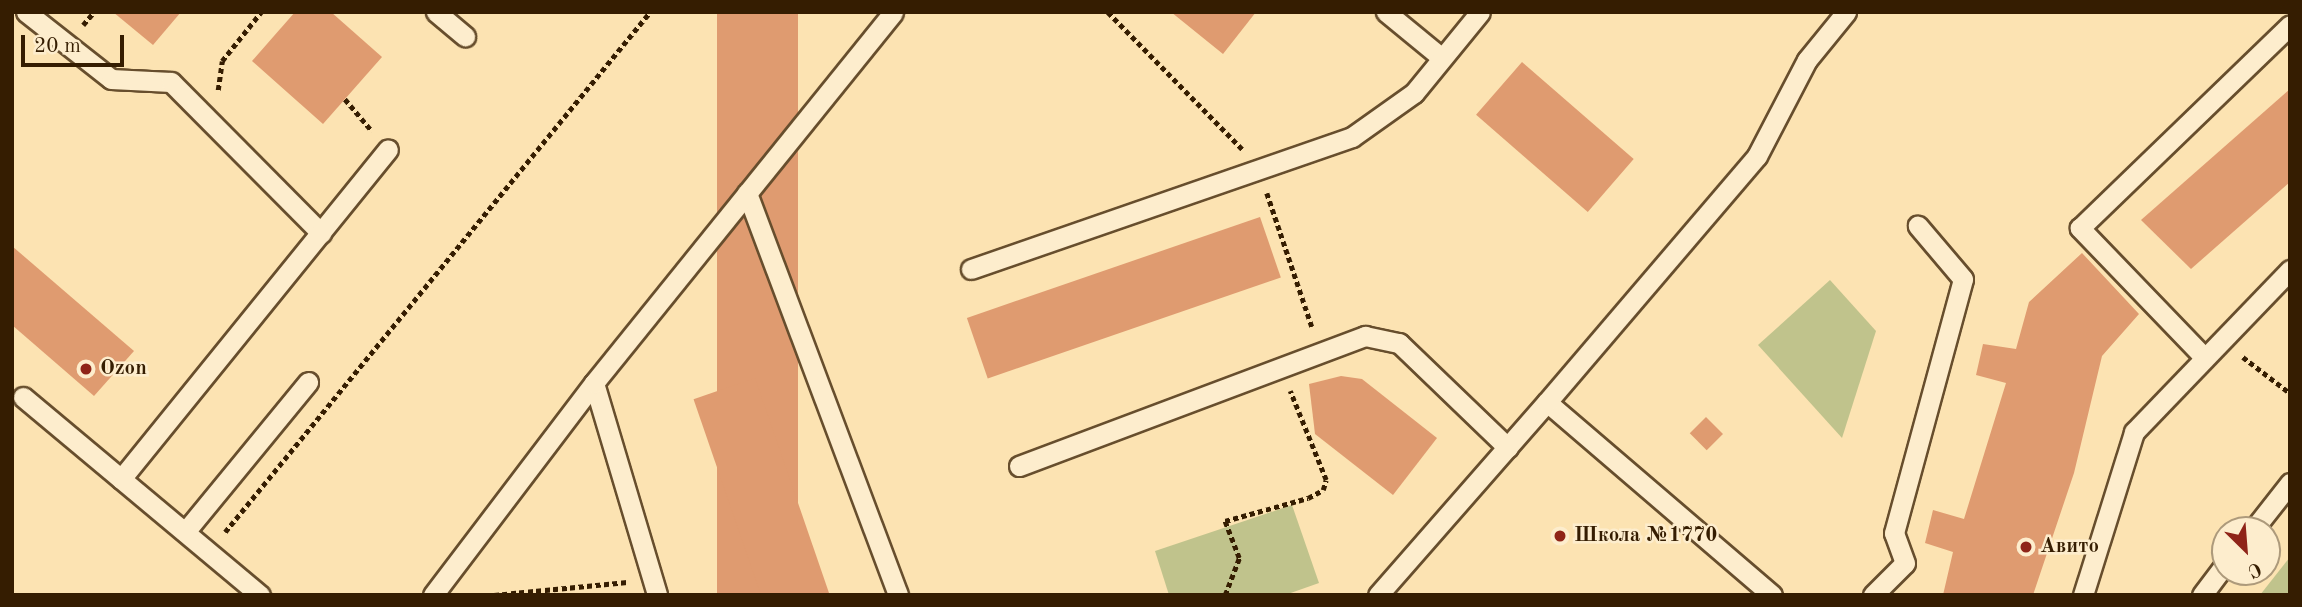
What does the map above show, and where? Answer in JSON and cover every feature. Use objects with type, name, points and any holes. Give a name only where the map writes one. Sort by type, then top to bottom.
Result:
[{"type":"lane","points":[[26,12],[111,79],[171,82],[321,233]]},
{"type":"lane","points":[[436,12],[465,36]]},
{"type":"lane","points":[[433,595],[594,383],[893,12]]},
{"type":"lane","points":[[1385,12],[1443,58]]},
{"type":"lane","points":[[971,269],[1352,137],[1414,93],[1480,12]]},
{"type":"lane","points":[[1378,595],[1508,448],[1757,156],[1807,60],[1846,12]]},
{"type":"lane","points":[[2203,356],[2080,228],[2290,25]]},
{"type":"lane","points":[[121,479],[388,149]]},
{"type":"lane","points":[[747,193],[898,595]]},
{"type":"lane","points":[[1873,595],[1905,563],[1895,533],[1963,279],[1918,226]]},
{"type":"lane","points":[[2083,595],[2134,432],[2203,356],[2290,270]]},
{"type":"lane","points":[[1019,466],[1365,336],[1399,342],[1508,448]]},
{"type":"lane","points":[[185,532],[308,382]]},
{"type":"lane","points":[[594,383],[654,587]]},
{"type":"lane","points":[[23,397],[260,595]]},
{"type":"lane","points":[[1547,402],[1772,595]]},
{"type":"lane","points":[[2264,516],[2290,483]]},
{"type":"path","points":[[213,126],[222,61],[261,12]]},
{"type":"path","points":[[209,552],[650,12]]},
{"type":"path","points":[[1108,12],[1259,169],[1321,352]]},
{"type":"path","points":[[345,99],[388,149]]},
{"type":"path","points":[[2220,339],[2290,393]]},
{"type":"path","points":[[1225,595],[1239,558],[1225,521],[1308,498],[1323,491],[1326,480],[1281,367]]},
{"type":"path","points":[[494,595],[654,587]]},
{"type":"green space","points":[[1830,280],[1876,331],[1842,438],[1758,345]]},
{"type":"green space","points":[[1292,505],[1319,583],[1285,595],[1169,595],[1155,551]]},
{"type":"green space","points":[[2290,557],[2290,595],[2260,595],[2267,586],[2281,586],[2281,568]]},
{"type":"building","points":[[113,12],[181,12],[153,45]]},
{"type":"building","points":[[295,12],[331,12],[382,57],[323,124],[252,61]]},
{"type":"building","points":[[717,12],[798,12],[798,595],[717,595]]},
{"type":"building","points":[[1171,12],[1256,12],[1223,54]]},
{"type":"building","points":[[1522,62],[1634,159],[1588,212],[1476,115]]},
{"type":"building","points":[[2290,89],[2290,182],[2191,269],[2141,220]]},
{"type":"building","points":[[1260,217],[1281,278],[988,378],[967,318]]},
{"type":"building","points":[[12,246],[134,351],[94,396],[12,325]]},
{"type":"building","points":[[2082,253],[2139,314],[2102,356],[2074,473],[2033,595],[1943,595],[1953,552],[1925,543],[1933,510],[1964,519],[2006,383],[1976,375],[1983,344],[2016,349],[2029,302]]},
{"type":"building","points":[[1341,376],[1362,379],[1437,438],[1393,495],[1315,434],[1309,384]]},
{"type":"building","points":[[755,378],[830,595],[761,595],[694,399]]},
{"type":"building","points":[[1706,417],[1723,434],[1707,450],[1690,433]]},
{"type":"place","name":"Ozon","points":[[86,369]]},
{"type":"place","name":"Школа №1770","points":[[1560,536]]},
{"type":"place","name":"Авито","points":[[2026,547]]}]
